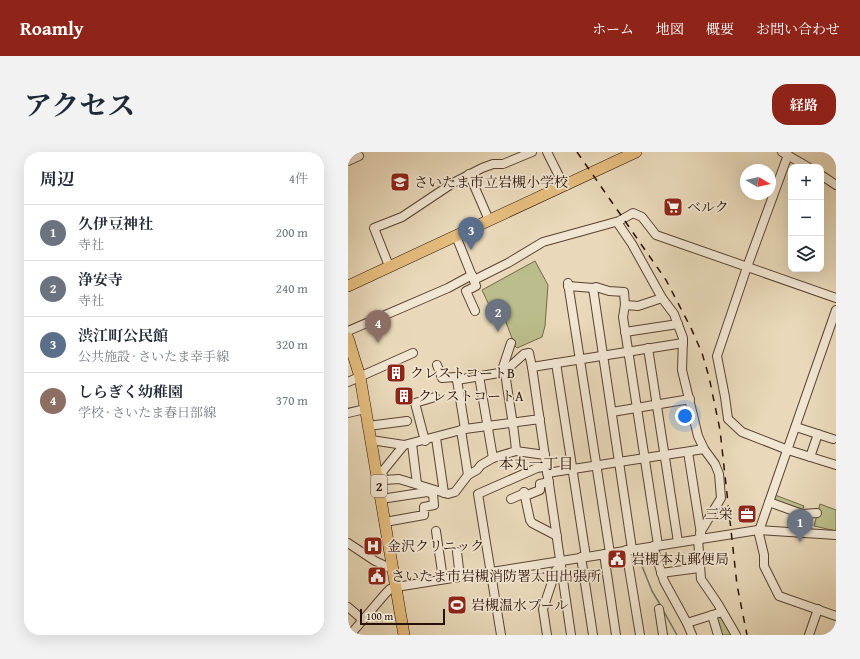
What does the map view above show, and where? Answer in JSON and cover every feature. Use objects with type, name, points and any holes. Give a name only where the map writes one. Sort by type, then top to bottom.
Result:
[{"type":"main road","points":[[348,286],[635,152]]},
{"type":"main road","name":"2","points":[[348,338],[360,377],[404,635]]},
{"type":"street","points":[[389,266],[374,228],[402,216],[469,174],[493,164],[503,164],[521,154],[532,152]]},
{"type":"street","points":[[547,152],[564,186]]},
{"type":"street","points":[[803,164],[785,154],[717,356],[728,419],[742,432],[788,450],[836,465]]},
{"type":"street","points":[[469,174],[490,220]]},
{"type":"street","points":[[824,177],[836,185]]},
{"type":"street","points":[[348,331],[508,263],[543,242],[617,222],[633,213],[642,217],[656,235],[836,298]]},
{"type":"street","points":[[617,222],[632,244],[662,298],[674,314],[683,338],[682,370],[698,436],[704,449],[715,464],[719,474],[721,498],[700,537]]},
{"type":"street","points":[[456,236],[476,286],[466,291],[475,311]]},
{"type":"street","points":[[616,635],[596,466],[568,285],[593,288],[596,287],[610,291],[624,292],[625,305],[623,317],[645,458],[655,545],[664,581],[692,635]]},
{"type":"street","points":[[593,288],[620,462],[640,635]]},
{"type":"street","points":[[625,305],[638,306],[662,298]]},
{"type":"street","points":[[836,310],[788,450],[758,530],[764,555],[764,566],[779,596],[836,616]]},
{"type":"street","points":[[625,332],[678,324]]},
{"type":"street","points":[[511,343],[503,373],[516,451]]},
{"type":"street","points":[[532,366],[683,343]]},
{"type":"street","points":[[648,348],[678,542]]},
{"type":"street","points":[[348,382],[413,353]]},
{"type":"street","points":[[437,365],[442,378],[456,377],[457,380],[503,373],[524,354],[529,353],[540,419],[546,474],[558,536],[571,635]]},
{"type":"street","points":[[556,363],[572,470],[593,635]]},
{"type":"street","points":[[479,376],[493,458]]},
{"type":"street","points":[[457,380],[468,475]]},
{"type":"street","points":[[425,441],[415,402],[436,397]]},
{"type":"street","points":[[612,412],[690,400]]},
{"type":"street","points":[[348,413],[366,409]]},
{"type":"street","points":[[371,440],[408,445],[463,429],[540,419]]},
{"type":"street","points":[[368,426],[407,421]]},
{"type":"street","points":[[796,427],[833,439]]},
{"type":"street","points":[[810,457],[818,434]]},
{"type":"street","points":[[436,438],[444,493]]},
{"type":"street","points":[[408,445],[382,472],[384,480],[398,479],[444,493],[455,492],[468,475],[493,458],[516,451],[545,455]]},
{"type":"street","points":[[408,445],[417,484]]},
{"type":"street","points":[[500,635],[478,494],[536,468],[546,474],[704,449]]},
{"type":"street","points":[[688,452],[700,537],[699,568],[701,579],[736,635]]},
{"type":"street","points":[[510,499],[540,490],[540,484],[546,474]]},
{"type":"street","points":[[381,499],[427,492],[433,494],[434,505],[424,507],[424,516],[385,522]]},
{"type":"street","points":[[525,494],[532,524],[558,536]]},
{"type":"street","points":[[769,502],[802,514],[817,513]]},
{"type":"street","points":[[350,631],[363,620],[390,589],[396,587],[460,576],[561,563],[583,557],[678,542],[700,537],[758,530],[836,535]]},
{"type":"street","points":[[436,531],[443,579]]},
{"type":"street","points":[[348,543],[375,561],[394,570]]},
{"type":"street","points":[[457,552],[460,576]]},
{"type":"street","points":[[547,635],[543,609],[556,570],[561,563]]},
{"type":"street","points":[[661,573],[699,568]]},
{"type":"street","points":[[348,607],[363,620]]},
{"type":"street","points":[[659,609],[663,635]]},
{"type":"street","points":[[809,635],[818,610]]},
{"type":"street","points":[[687,623],[722,612]]},
{"type":"street","points":[[712,615],[718,635]]},
{"type":"green space","points":[[535,261],[548,285],[545,326],[542,337],[517,348],[504,317],[496,320],[482,290]]},
{"type":"green space","points":[[775,495],[804,506],[802,512],[775,502]]},
{"type":"green space","points":[[820,504],[836,510],[836,531],[814,526]]},
{"type":"green space","points":[[722,616],[734,635],[720,635],[715,618]]},
{"type":"waterway","points":[[638,556],[652,591],[661,606]]},
{"type":"waterway","points":[[663,610],[677,635]]},
{"type":"railway","points":[[577,152],[666,280],[702,353],[709,377],[720,430],[737,585],[747,635]]},
{"type":"place","name":"さいたま市立岩槻小学校","points":[[400,182]]},
{"type":"place","name":"ベルク","points":[[673,207]]},
{"type":"place","name":"渋江町公民館","points":[[471,250]]},
{"type":"place","name":"浄安寺","points":[[498,332]]},
{"type":"place","name":"しらぎく幼稚園","points":[[378,343]]},
{"type":"place","name":"クレストコートB","points":[[396,373]]},
{"type":"place","name":"クレストコートA","points":[[404,396]]},
{"type":"place","name":"三栄","points":[[747,514]]},
{"type":"place","name":"久伊豆神社","points":[[800,542]]},
{"type":"place","name":"金沢クリニック","points":[[373,546]]},
{"type":"place","name":"岩槻本丸郵便局","points":[[617,559]]},
{"type":"place","name":"さいたま市岩槻消防署太田出張所","points":[[377,576]]},
{"type":"place","name":"岩槻温水プール","points":[[457,605]]},
{"type":"district","name":"本丸一丁目","points":[[536,463]]}]
